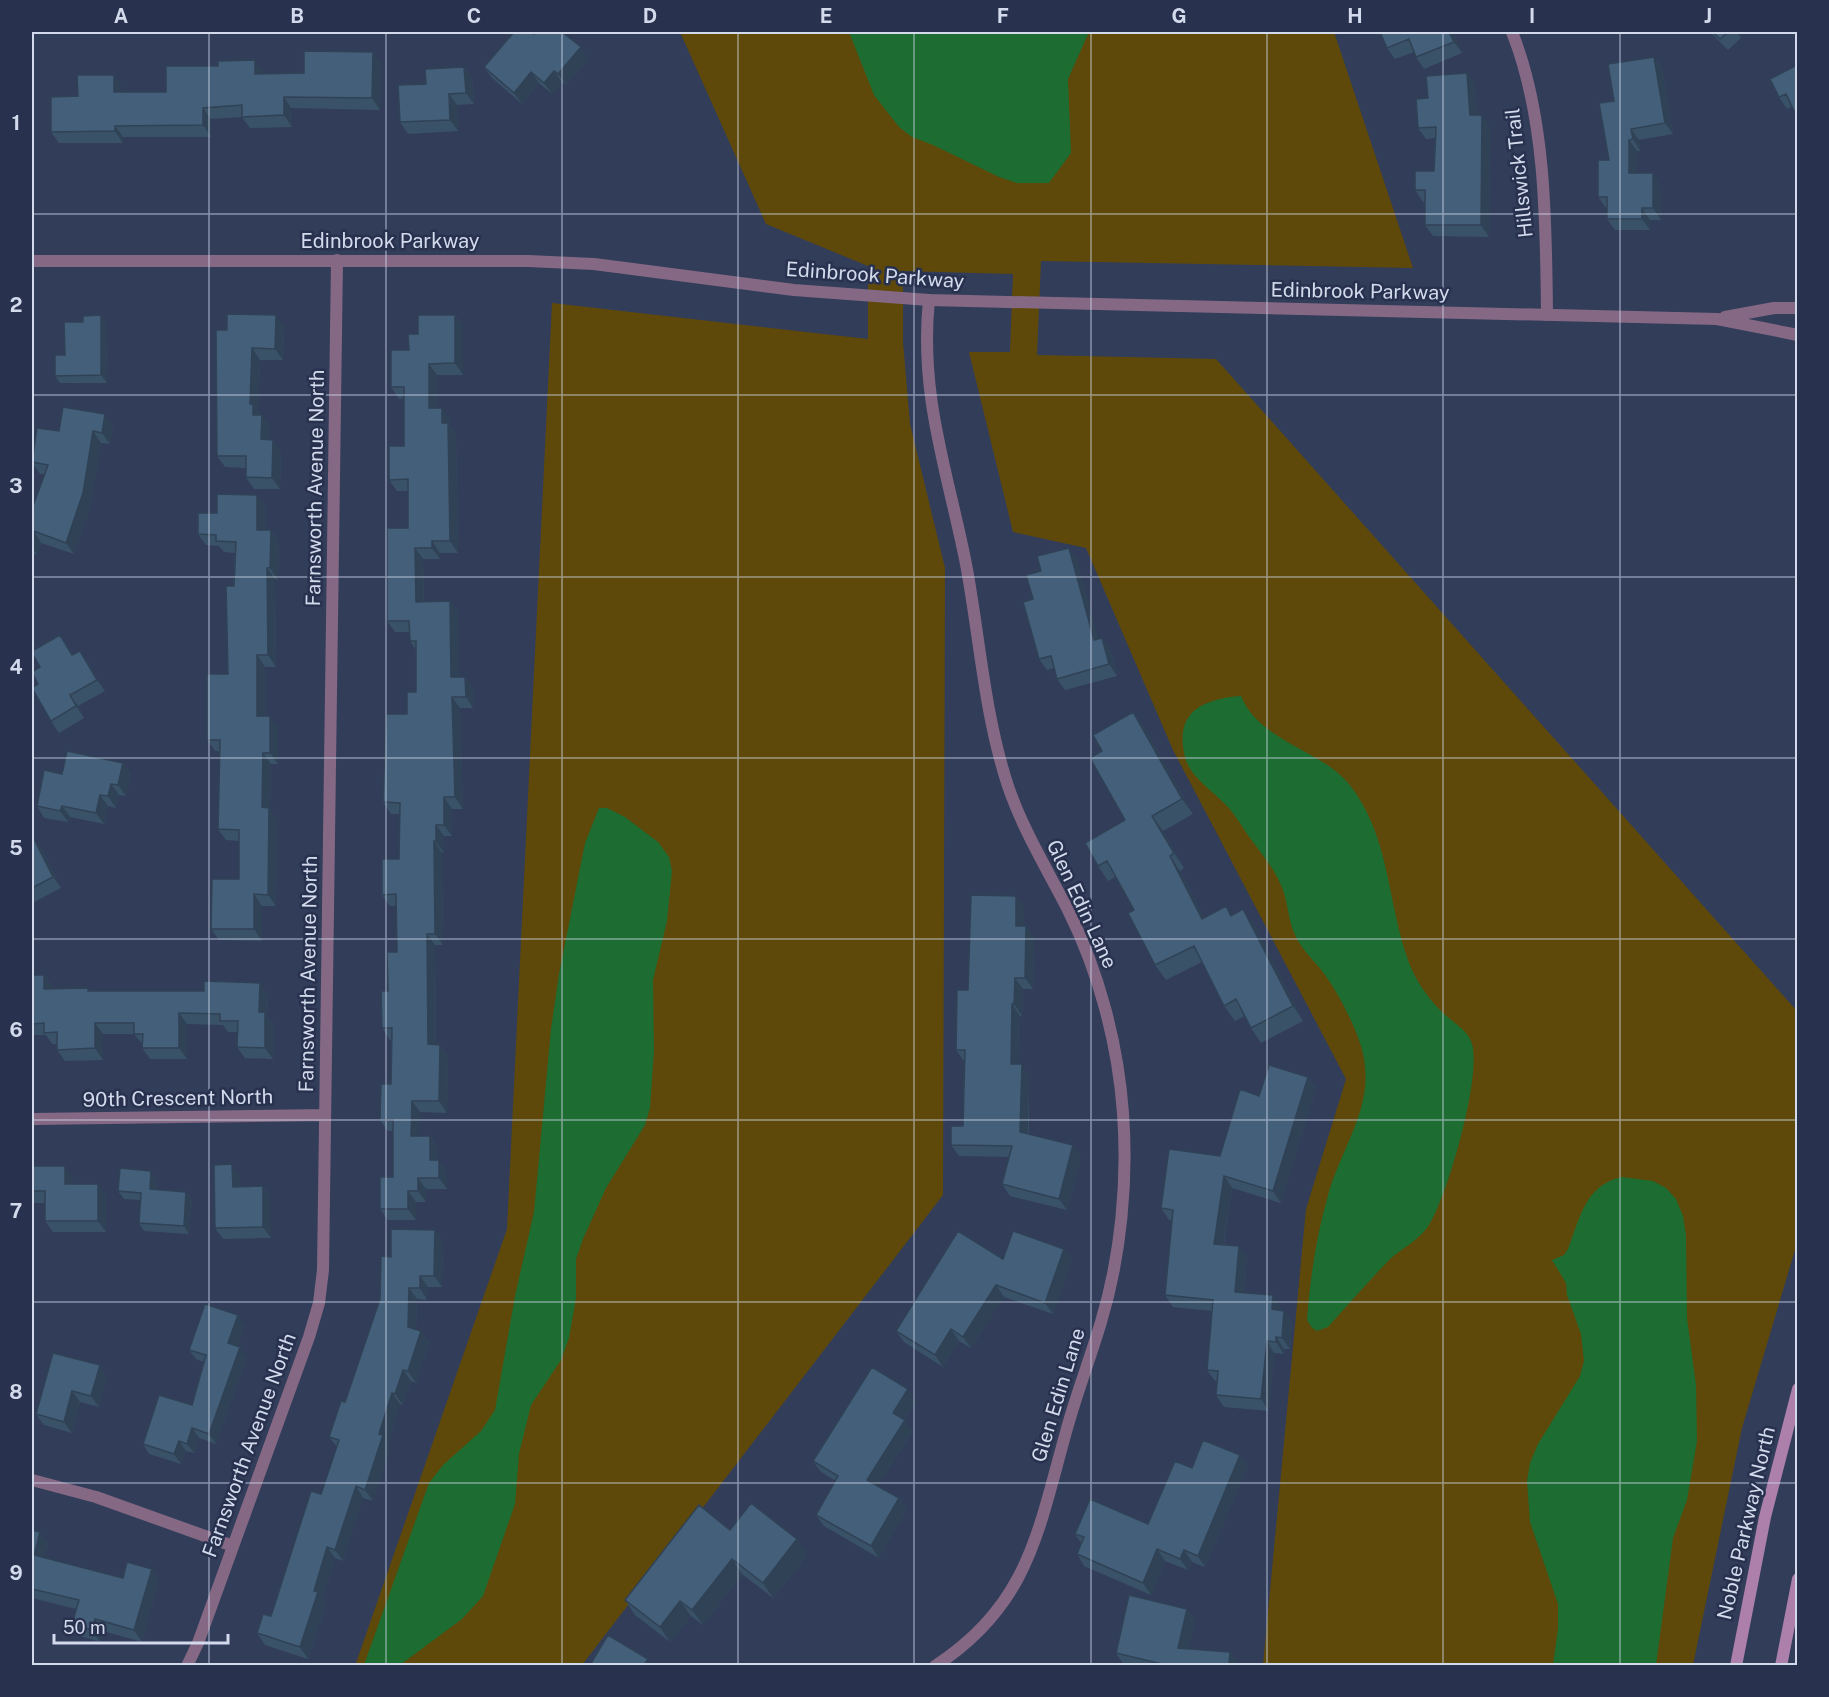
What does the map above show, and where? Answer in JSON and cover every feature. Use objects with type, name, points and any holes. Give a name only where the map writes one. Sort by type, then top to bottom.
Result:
[{"type":"main road","name":"Noble Parkway North","points":[[1736,1665],[1765,1517],[1797,1389]]},
{"type":"main road","points":[[1781,1665],[1797,1579]]},
{"type":"street","name":"Hillswick Trail","points":[[1512,32],[1522,58],[1537,118],[1546,243],[1547,315]]},
{"type":"street","name":"Edinbrook Parkway","points":[[32,261],[337,260],[594,264],[794,290],[929,300],[1717,319],[1797,334]]},
{"type":"street","name":"Farnsworth Avenue North","points":[[187,1665],[198,1643],[319,1303],[323,1270],[337,260]]},
{"type":"street","name":"Glen Edin Lane","points":[[929,300],[925,336],[931,413],[966,568],[990,718],[1013,797],[1035,851],[1069,912],[1096,977],[1113,1043],[1123,1112],[1123,1182],[1117,1251],[1102,1319],[1069,1420],[1040,1525],[1023,1572],[996,1614],[960,1649],[934,1665]]},
{"type":"street","name":"Edinbrook Parkway","points":[[1717,319],[1774,308],[1797,308]]},
{"type":"street","name":"90th Crescent North","points":[[32,1119],[325,1115]]},
{"type":"street","points":[[32,1480],[96,1497],[233,1546]]},
{"type":"shaded area","points":[[680,32],[1334,32],[1413,268],[1041,261],[1037,355],[1216,359],[1797,1011],[1797,1243],[1742,1428],[1693,1665],[1263,1665],[1306,1209],[1346,1079],[1173,750],[1086,548],[1013,532],[969,352],[1010,352],[1013,274],[903,271],[903,342],[910,424],[945,568],[943,1195],[582,1665],[355,1666],[507,1229],[552,303],[868,339],[868,266],[766,224]]},
{"type":"shaded area","points":[[849,32],[1089,32],[1068,79],[1071,153],[1049,183],[1017,183],[912,137],[899,127],[874,95]]},
{"type":"shaded area","points":[[1241,696],[1250,712],[1262,724],[1337,772],[1349,784],[1362,803],[1379,843],[1399,929],[1411,968],[1419,984],[1430,998],[1469,1037],[1474,1057],[1468,1106],[1461,1136],[1444,1192],[1427,1228],[1389,1260],[1328,1327],[1317,1331],[1307,1320],[1317,1244],[1333,1179],[1362,1104],[1365,1065],[1357,1034],[1331,983],[1297,939],[1291,925],[1283,890],[1274,871],[1232,812],[1196,777],[1187,764],[1183,742],[1184,729],[1194,711],[1214,700]]},
{"type":"shaded area","points":[[599,808],[607,808],[625,817],[658,842],[669,857],[672,871],[667,921],[653,980],[654,1051],[650,1108],[645,1125],[606,1188],[576,1259],[576,1298],[569,1338],[561,1360],[531,1405],[519,1454],[515,1504],[483,1596],[462,1619],[400,1665],[364,1665],[429,1483],[443,1465],[481,1431],[495,1410],[515,1296],[534,1212],[551,1029],[559,974],[585,843]]},
{"type":"shaded area","points":[[1622,1177],[1653,1181],[1666,1188],[1676,1199],[1683,1216],[1686,1236],[1687,1318],[1696,1385],[1697,1441],[1687,1500],[1673,1538],[1656,1665],[1553,1665],[1558,1628],[1558,1604],[1530,1522],[1527,1481],[1530,1463],[1538,1444],[1580,1376],[1584,1361],[1581,1334],[1567,1295],[1566,1283],[1552,1260],[1564,1255],[1568,1249],[1581,1215],[1592,1195],[1610,1181]]},
{"type":"building","points":[[514,32],[534,34],[536,32],[562,32],[581,47],[558,74],[554,71],[544,83],[531,72],[514,93],[484,67]]},
{"type":"building","points":[[1380,32],[1449,32],[1454,42],[1416,57],[1409,39],[1387,48]]},
{"type":"building","points":[[1713,32],[1728,32],[1720,39]]},
{"type":"building","points":[[304,51],[373,52],[372,98],[284,97],[284,115],[242,117],[242,105],[203,108],[203,125],[115,126],[115,131],[51,132],[51,97],[78,96],[77,75],[114,75],[114,92],[166,92],[166,66],[218,66],[218,61],[255,60],[255,74],[304,73]]},
{"type":"building","points":[[1654,57],[1665,123],[1631,129],[1633,139],[1629,140],[1629,173],[1653,173],[1653,208],[1642,208],[1642,219],[1607,219],[1607,197],[1598,197],[1598,160],[1609,160],[1599,103],[1614,101],[1608,64]]},
{"type":"building","points":[[1797,65],[1797,117],[1786,94],[1779,97],[1770,79]]},
{"type":"building","points":[[464,67],[466,93],[449,94],[450,120],[400,122],[398,85],[426,84],[425,69]]},
{"type":"building","points":[[1467,73],[1470,115],[1482,115],[1481,225],[1425,225],[1425,190],[1415,190],[1415,171],[1434,171],[1436,127],[1418,128],[1416,99],[1428,98],[1426,76]]},
{"type":"building","points":[[227,314],[276,315],[275,349],[252,348],[250,404],[253,404],[253,415],[262,415],[261,439],[273,440],[272,478],[246,477],[246,456],[217,456],[216,330],[227,330]]},
{"type":"building","points":[[101,315],[101,375],[55,376],[55,355],[65,355],[64,322],[83,322],[83,316]]},
{"type":"building","points":[[418,315],[455,315],[455,363],[429,364],[429,408],[442,408],[442,423],[448,423],[450,541],[432,541],[432,548],[415,548],[416,602],[450,601],[451,677],[465,677],[466,697],[452,697],[455,797],[444,797],[444,825],[436,825],[436,842],[434,841],[435,934],[427,934],[428,1044],[440,1045],[439,1101],[412,1101],[411,1136],[430,1136],[430,1160],[439,1160],[439,1178],[418,1178],[418,1191],[408,1191],[408,1209],[380,1209],[380,1177],[393,1177],[393,1120],[380,1120],[381,1084],[391,1084],[392,1028],[382,1028],[381,991],[388,991],[387,952],[397,952],[396,894],[382,895],[382,859],[399,859],[400,803],[383,802],[386,714],[407,714],[407,692],[416,692],[416,641],[410,641],[409,621],[387,621],[387,528],[408,528],[408,479],[389,480],[389,446],[404,446],[404,387],[391,387],[391,350],[409,350],[408,334],[418,334]]},
{"type":"building","points":[[63,407],[105,414],[102,433],[93,431],[83,493],[66,543],[34,531],[32,537],[32,506],[48,465],[32,462],[37,428],[59,431]]},
{"type":"building","points":[[217,494],[257,495],[257,530],[271,530],[270,568],[267,568],[268,655],[257,655],[257,716],[270,716],[270,753],[263,753],[262,807],[269,808],[268,895],[254,894],[254,929],[211,929],[212,879],[239,879],[239,830],[218,829],[220,740],[207,740],[207,674],[228,674],[226,586],[234,586],[236,542],[216,541],[216,535],[198,534],[198,513],[217,513]]},
{"type":"building","points":[[1069,548],[1094,640],[1102,638],[1109,664],[1057,679],[1051,656],[1039,659],[1023,602],[1033,599],[1026,575],[1041,571],[1037,556]]},
{"type":"building","points":[[60,635],[72,655],[80,651],[97,680],[70,695],[76,706],[51,721],[32,688],[38,684],[32,672],[40,667],[32,651]]},
{"type":"building","points":[[1133,712],[1182,799],[1152,816],[1174,853],[1170,856],[1202,919],[1226,906],[1231,916],[1243,909],[1293,1006],[1251,1028],[1236,999],[1224,1006],[1194,946],[1155,965],[1128,913],[1134,910],[1107,861],[1098,866],[1085,843],[1125,820],[1090,758],[1102,751],[1093,735]]},
{"type":"building","points":[[67,751],[123,763],[118,785],[111,784],[108,796],[100,795],[96,813],[62,806],[60,811],[37,806],[44,770],[62,774]]},
{"type":"building","points":[[34,839],[53,877],[32,888],[32,840]]},
{"type":"building","points":[[971,895],[1016,896],[1016,926],[1026,926],[1025,978],[1015,978],[1014,1004],[1012,1004],[1011,1064],[1022,1064],[1020,1132],[1073,1145],[1059,1199],[1002,1184],[1012,1146],[951,1145],[951,1126],[963,1126],[965,1050],[956,1050],[957,990],[968,990]]},
{"type":"building","points":[[32,975],[44,975],[44,989],[88,988],[88,991],[204,991],[204,981],[260,983],[259,1012],[265,1012],[265,1048],[237,1047],[238,1021],[220,1021],[220,1014],[179,1013],[179,1048],[142,1048],[143,1034],[134,1034],[134,1023],[95,1023],[95,1048],[57,1050],[57,1032],[44,1033],[44,1023],[32,1024]]},
{"type":"building","points":[[1269,1065],[1308,1077],[1273,1191],[1224,1176],[1214,1244],[1239,1246],[1235,1292],[1273,1295],[1272,1309],[1284,1311],[1282,1338],[1276,1337],[1276,1342],[1267,1341],[1261,1399],[1216,1395],[1218,1371],[1207,1370],[1213,1300],[1165,1295],[1173,1210],[1161,1208],[1169,1149],[1220,1156],[1240,1089],[1259,1096]]},
{"type":"building","points":[[232,1164],[233,1187],[263,1186],[263,1227],[215,1228],[214,1165]]},
{"type":"building","points":[[32,1166],[65,1166],[65,1184],[98,1184],[98,1221],[45,1221],[45,1191],[32,1191]]},
{"type":"building","points":[[120,1168],[151,1171],[150,1189],[186,1192],[184,1226],[139,1223],[141,1193],[118,1191]]},
{"type":"building","points":[[391,1229],[435,1230],[434,1276],[420,1276],[420,1288],[409,1288],[408,1327],[421,1331],[408,1371],[403,1370],[395,1394],[392,1393],[379,1434],[383,1435],[365,1490],[356,1486],[335,1550],[327,1547],[314,1591],[318,1592],[300,1647],[257,1633],[263,1614],[271,1616],[311,1491],[321,1494],[339,1440],[329,1437],[341,1401],[345,1402],[380,1299],[381,1256],[391,1257]]},
{"type":"building","points":[[958,1231],[1003,1259],[1013,1231],[1064,1249],[1045,1303],[996,1285],[963,1337],[951,1329],[935,1355],[896,1331]]},
{"type":"building","points":[[205,1304],[238,1315],[228,1343],[240,1347],[209,1434],[192,1428],[187,1444],[179,1441],[174,1454],[143,1444],[159,1395],[192,1405],[206,1355],[189,1350]]},
{"type":"building","points":[[53,1353],[100,1365],[91,1396],[72,1391],[64,1422],[36,1414]]},
{"type":"building","points":[[872,1367],[908,1389],[893,1413],[905,1420],[867,1480],[899,1498],[871,1546],[816,1515],[838,1476],[813,1461]]},
{"type":"building","points":[[1203,1440],[1240,1455],[1198,1556],[1184,1550],[1180,1559],[1157,1549],[1143,1583],[1077,1554],[1084,1537],[1075,1534],[1090,1499],[1148,1524],[1175,1461],[1192,1468]]},
{"type":"building","points":[[751,1503],[797,1539],[763,1583],[732,1559],[692,1610],[680,1601],[660,1627],[625,1600],[699,1505],[730,1530]]},
{"type":"building","points":[[32,1530],[40,1532],[34,1555],[123,1578],[127,1562],[152,1569],[134,1630],[95,1619],[92,1630],[72,1624],[79,1600],[32,1589]]},
{"type":"building","points":[[1129,1595],[1187,1609],[1178,1648],[1230,1652],[1229,1665],[1166,1665],[1116,1653]]},
{"type":"building","points":[[608,1635],[648,1659],[644,1665],[590,1665]]}]
